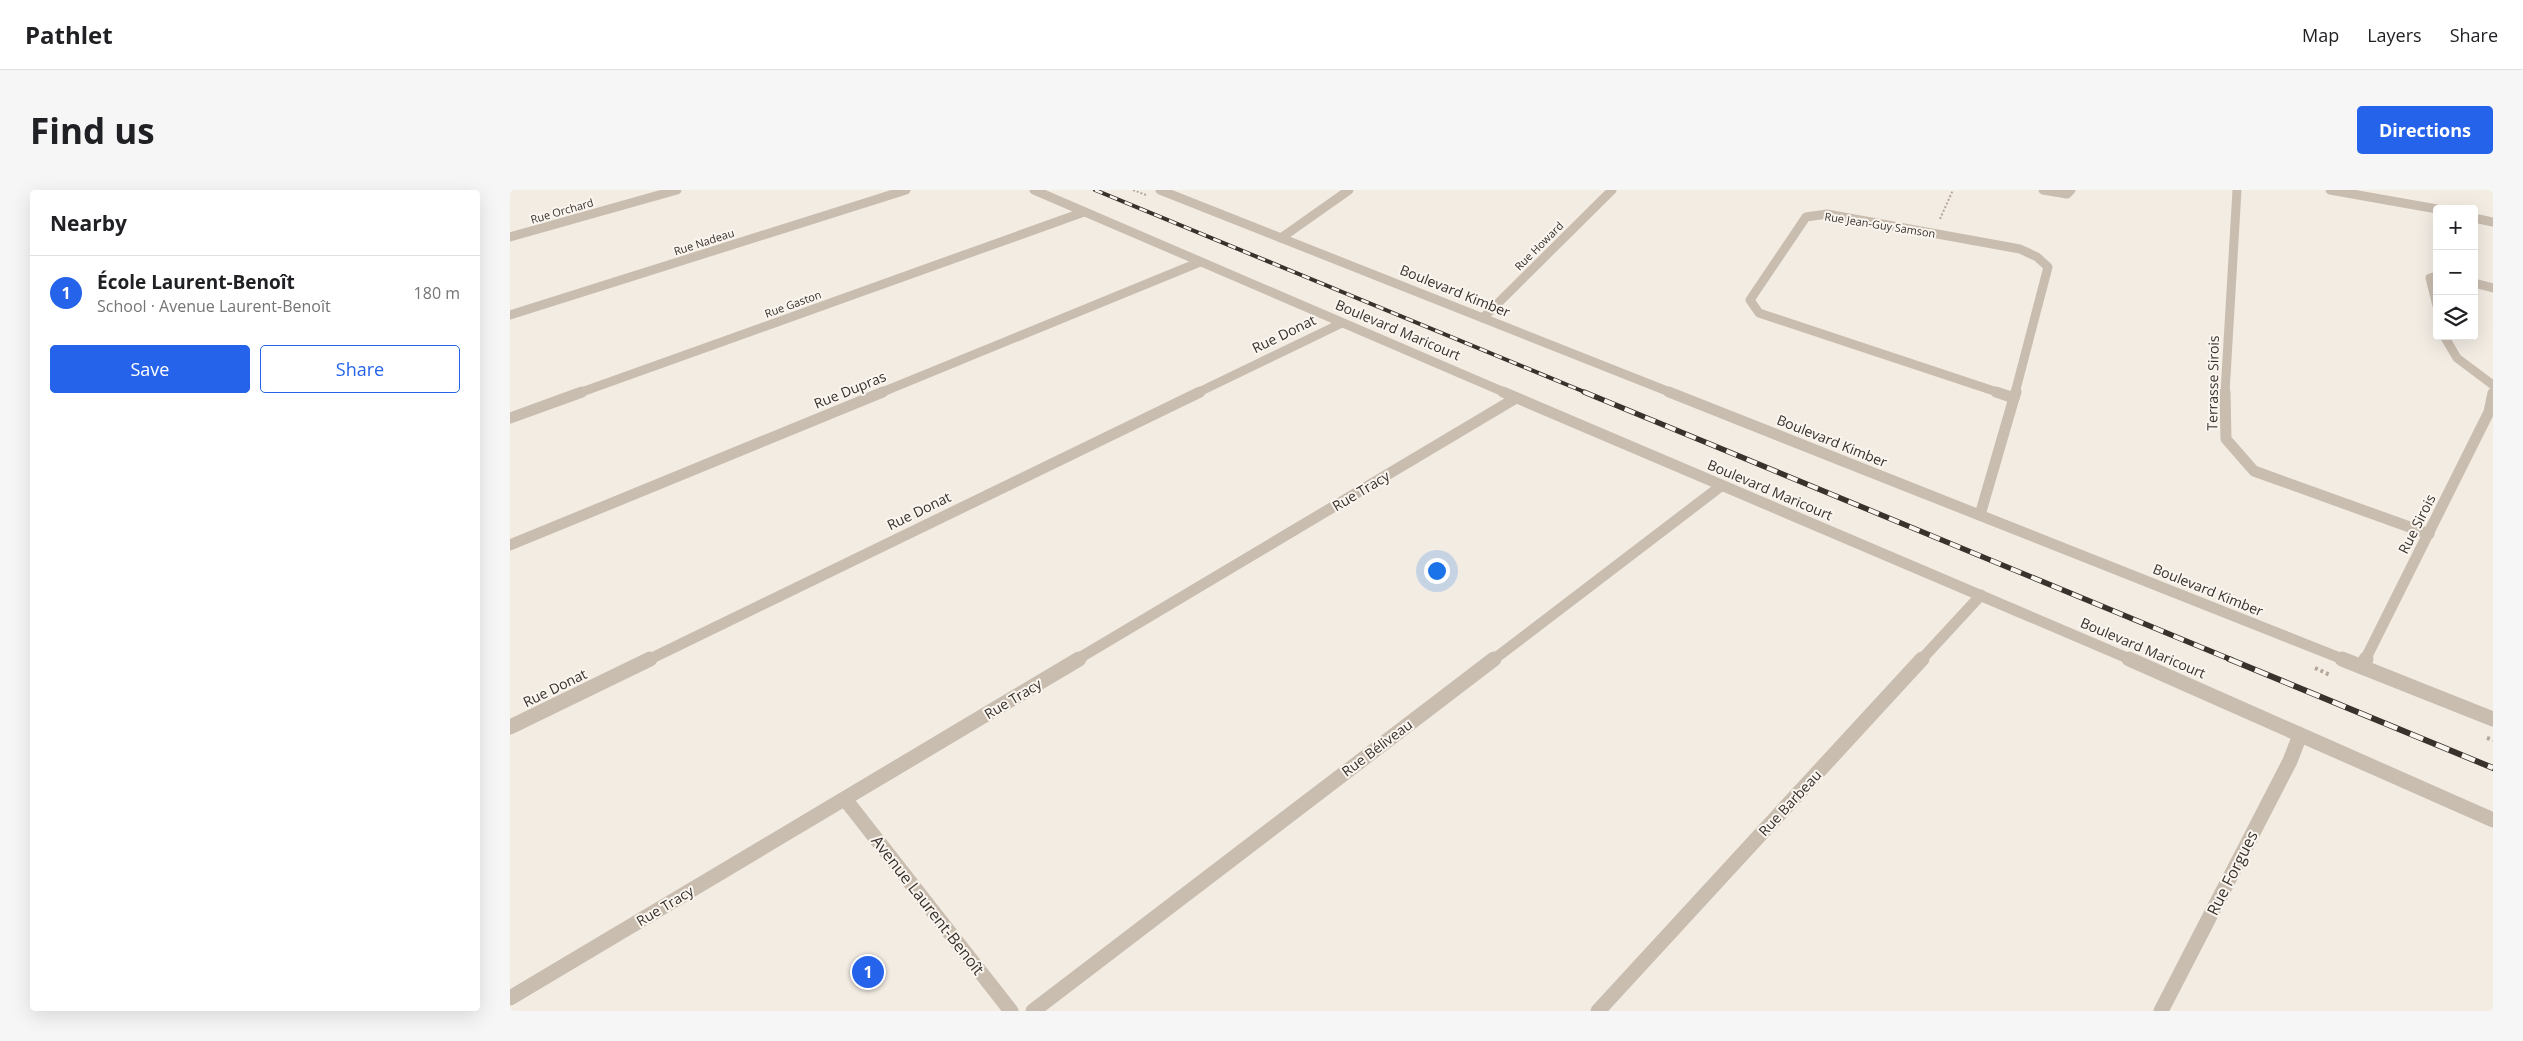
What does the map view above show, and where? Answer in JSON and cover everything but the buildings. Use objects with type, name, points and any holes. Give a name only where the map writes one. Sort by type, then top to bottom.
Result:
[{"type":"street","name":"Rue Orchard","points":[[510,237],[677,190]]},
{"type":"street","name":"Rue Nadeau","points":[[510,315],[906,190]]},
{"type":"street","name":"Boulevard Maricourt","points":[[1034,190],[1721,486],[1981,595],[2493,820]]},
{"type":"street","points":[[1281,238],[1349,190]]},
{"type":"street","name":"Rue Howard","points":[[1483,318],[1612,190]]},
{"type":"street","points":[[2043,190],[2067,194],[2071,190]]},
{"type":"street","name":"Terrasse Sirois","points":[[2237,190],[2225,375],[2226,439],[2254,471],[2429,534]]},
{"type":"street","points":[[2330,190],[2433,208]]},
{"type":"street","name":"Boulevard Kimber","points":[[1168,191],[1281,238],[2493,719]]},
{"type":"street","name":"Rue Gaston","points":[[510,418],[1084,212]]},
{"type":"street","name":"Rue Jean-Guy Samson","points":[[1980,515],[2014,398],[2048,267],[2037,257],[2020,249],[1827,214],[1806,217],[1750,300],[1759,313],[2014,398]]},
{"type":"street","points":[[2478,219],[2493,222]]},
{"type":"street","name":"Rue Dupras","points":[[510,545],[1200,262]]},
{"type":"street","points":[[2433,277],[2430,278],[2433,290]]},
{"type":"street","points":[[2478,284],[2493,288]]},
{"type":"street","name":"Rue Donat","points":[[510,727],[1342,323]]},
{"type":"street","points":[[2445,340],[2455,356],[2493,384]]},
{"type":"street","name":"Rue Sirois","points":[[2362,667],[2491,413],[2493,393]]},
{"type":"street","name":"Rue Tracy","points":[[510,998],[1516,398]]},
{"type":"street","name":"Rue Béliveau","points":[[1033,1011],[1721,486]]},
{"type":"street","name":"Rue Barbeau","points":[[1598,1011],[1981,595]]},
{"type":"street","name":"Rue Forgues","points":[[2161,1011],[2290,761],[2300,735]]},
{"type":"street","name":"Avenue Laurent-Benoît","points":[[845,799],[1011,1011]]},
{"type":"path","points":[[1933,234],[1952,190]]},
{"type":"railway","points":[[1095,190],[1587,393]]},
{"type":"railway","points":[[1584,392],[2232,660]]},
{"type":"railway","points":[[2229,659],[2493,768]]},
{"type":"place","name":"École Laurent-Benoît","points":[[868,972]]}]
